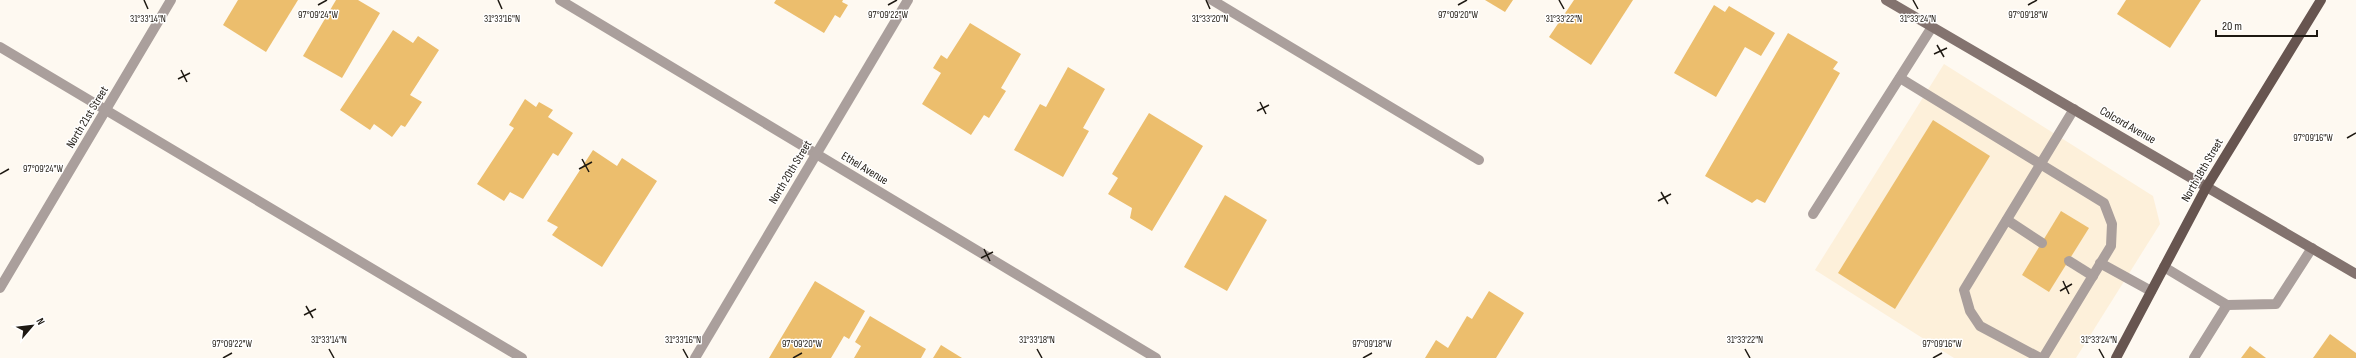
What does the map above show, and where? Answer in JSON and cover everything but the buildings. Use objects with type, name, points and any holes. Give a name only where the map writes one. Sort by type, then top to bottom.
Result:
[{"type":"main road","name":"North 18th Street","points":[[2116,358],[2207,186],[2321,0]]},
{"type":"street","name":"North 21st Street","points":[[0,288],[170,0]]},
{"type":"street","name":"Ethel Avenue","points":[[560,0],[1156,358]]},
{"type":"street","name":"North 20th Street","points":[[695,358],[908,0]]},
{"type":"street","points":[[1212,0],[1479,160]]},
{"type":"street","name":"Colcord Avenue","points":[[1886,0],[2356,274]]},
{"type":"street","points":[[1813,214],[1932,27]]},
{"type":"street","points":[[0,47],[522,358]]},
{"type":"street","points":[[1900,78],[2104,203],[2112,224],[2111,246],[2043,358]]},
{"type":"street","points":[[2040,358],[1980,326],[1970,311],[1964,290],[2074,109]]},
{"type":"street","points":[[2007,220],[2042,243]]},
{"type":"street","points":[[2164,267],[2227,305],[2276,304],[2312,248]]},
{"type":"street","points":[[2069,261],[2093,276]]},
{"type":"street","points":[[2100,263],[2151,291]]},
{"type":"street","points":[[2194,358],[2227,305]]},
{"type":"shaded area","points":[[1944,64],[2153,196],[2160,224],[2076,358],[1954,358],[1815,270]]}]
